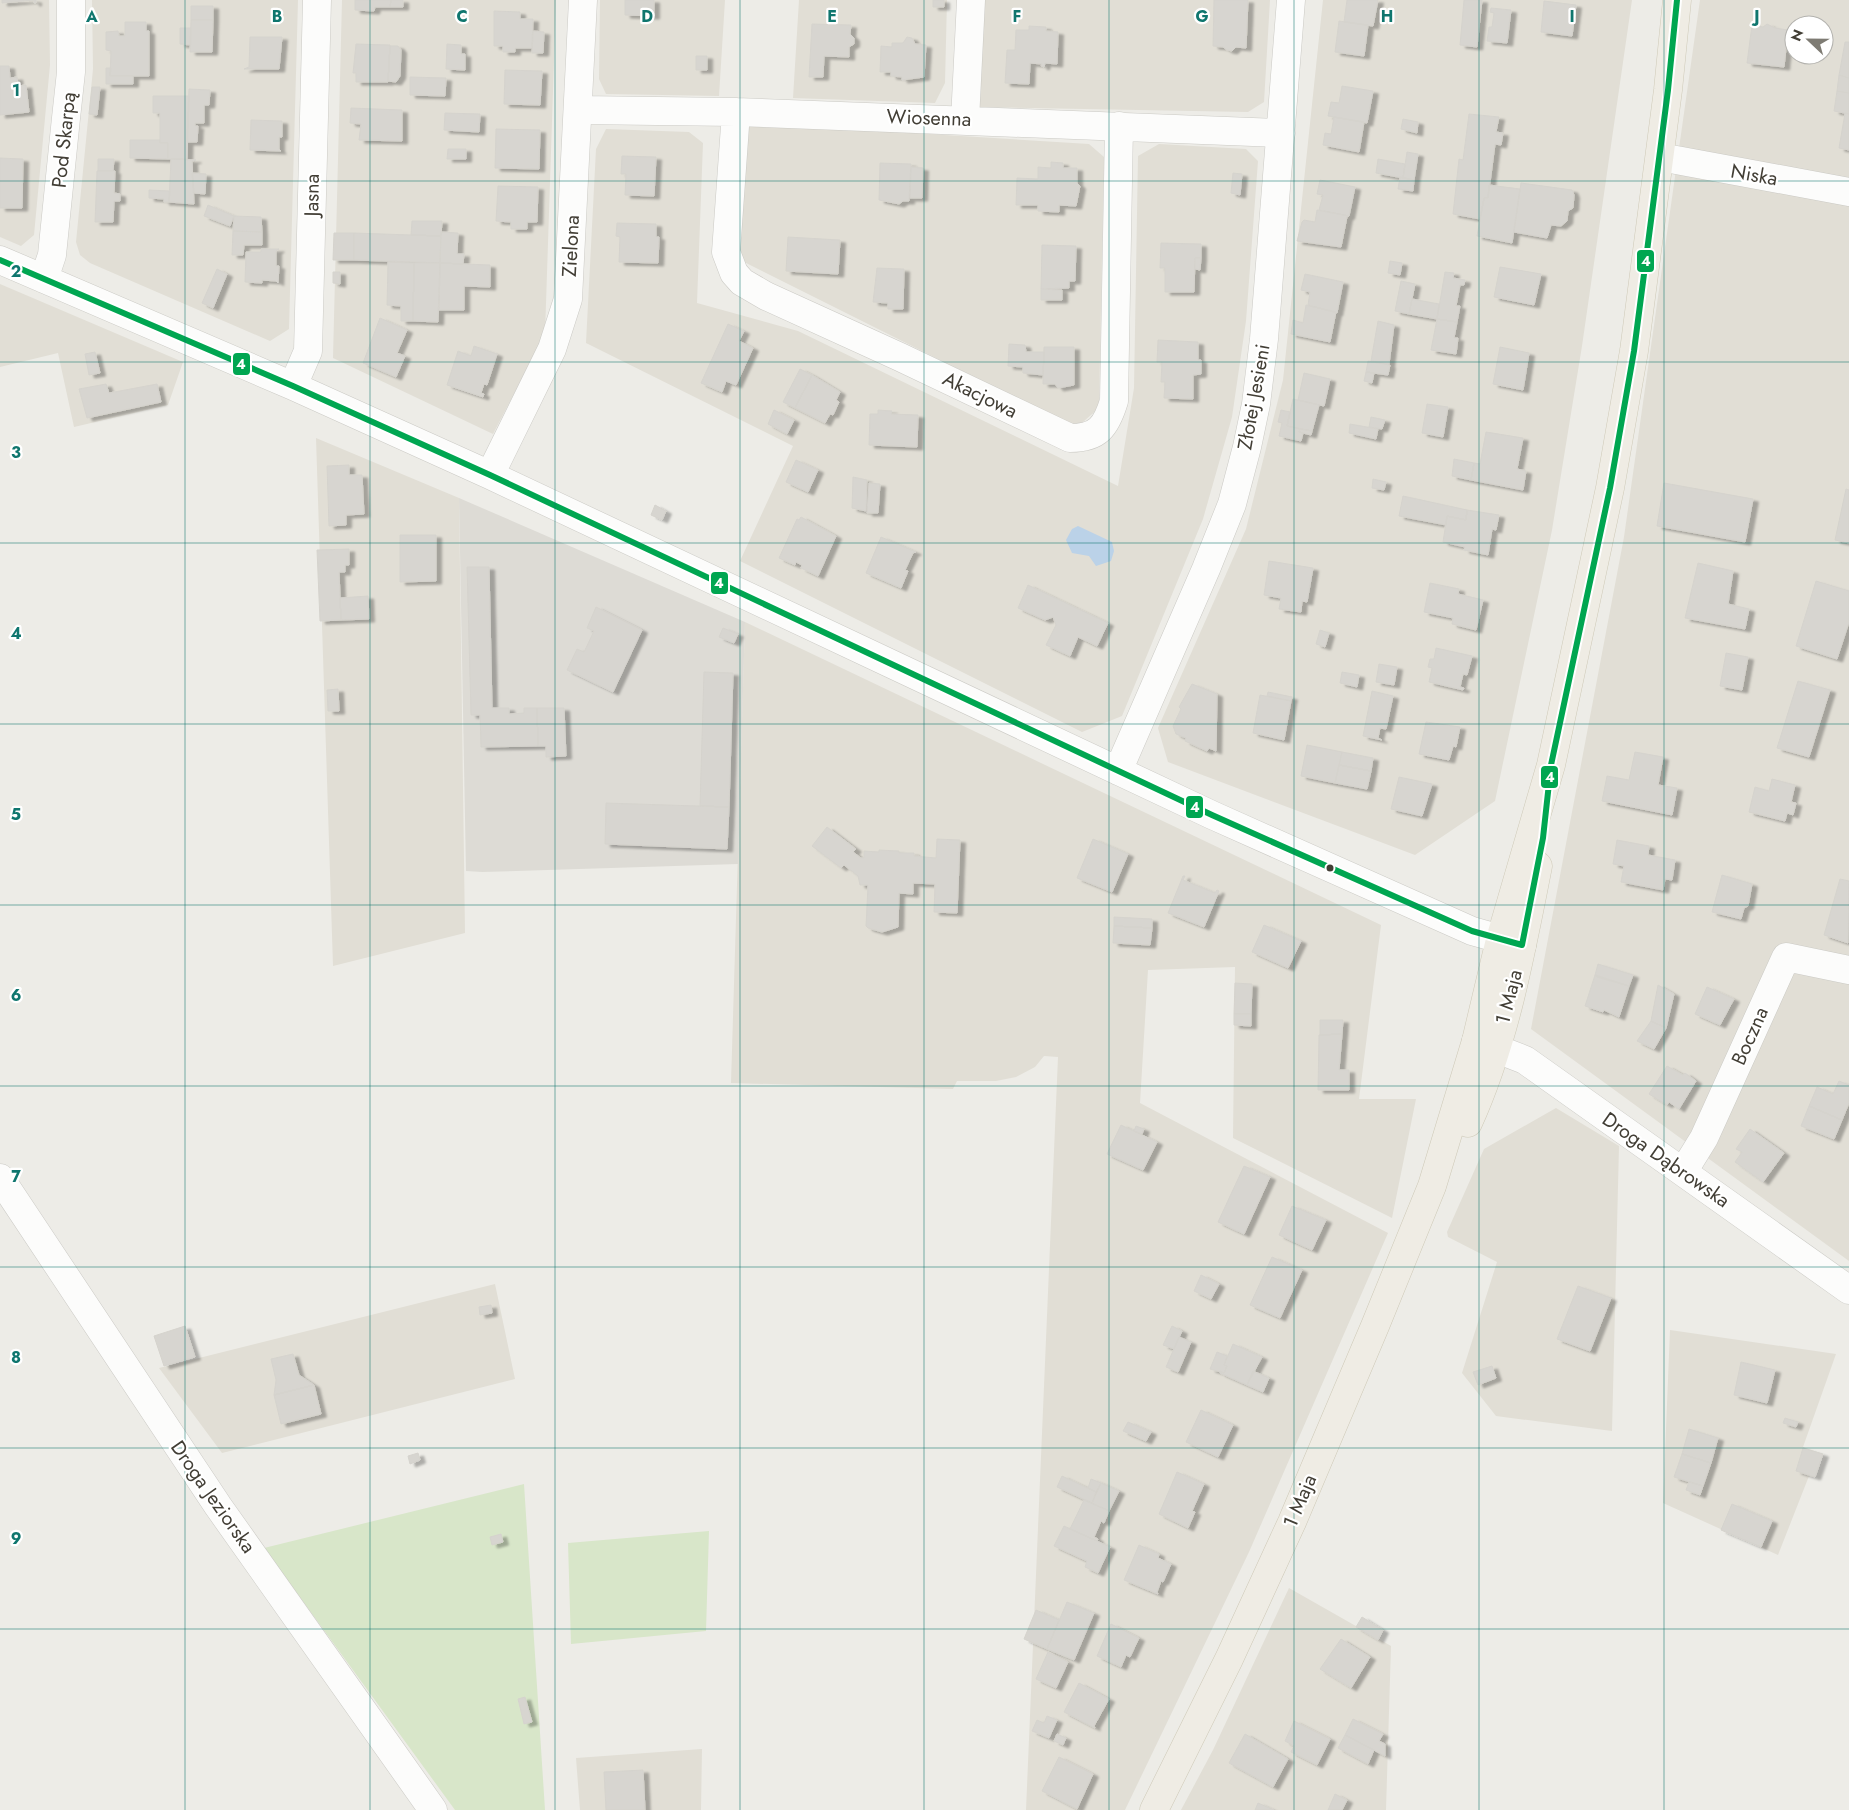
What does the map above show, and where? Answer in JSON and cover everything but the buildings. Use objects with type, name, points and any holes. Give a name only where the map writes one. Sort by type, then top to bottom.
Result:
[{"type":"main road","name":"1 Maja","points":[[1154,1810],[1229,1659],[1292,1522],[1432,1186],[1487,1044],[1511,943],[1543,838],[1551,765],[1610,488],[1634,351],[1660,157],[1677,0]]},
{"type":"street","name":"Pod Skarpą","points":[[44,279],[52,255],[66,118],[70,72],[71,0]]},
{"type":"street","name":"Jasna","points":[[293,386],[308,351],[317,0]]},
{"type":"street","name":"Zielona","points":[[490,475],[552,349],[566,307],[571,271],[583,0]]},
{"type":"street","points":[[965,120],[971,0]]},
{"type":"street","name":"Złotej Jesieni","points":[[1118,770],[1232,504],[1247,447],[1256,404],[1264,340],[1291,0]]},
{"type":"street","name":"Wiosenna","points":[[578,110],[736,112],[1281,133]]},
{"type":"street","name":"Akacjowa","points":[[736,112],[725,244],[734,274],[742,282],[766,296],[1070,438],[1083,438],[1096,433],[1108,420],[1114,401],[1119,126]]},
{"type":"street","name":"Niska","points":[[1660,157],[1849,192]]},
{"type":"street","points":[[0,260],[293,386],[490,475],[1118,770],[1441,918],[1511,943]]},
{"type":"street","name":"Boczna","points":[[1683,1172],[1704,1138],[1786,957],[1849,970]]},
{"type":"street","name":"Droga Dąbrowska","points":[[1487,1044],[1525,1060],[1849,1290]]},
{"type":"street","name":"Droga Jeziorska","points":[[0,1178],[218,1506],[433,1810]]},
{"type":"shaded area","points":[[0,0],[49,0],[50,65],[34,235],[21,246],[0,237]]},
{"type":"shaded area","points":[[92,0],[298,0],[289,329],[270,341],[90,263],[80,255],[76,242],[93,69]]},
{"type":"shaded area","points":[[342,0],[556,0],[545,334],[493,434],[333,358]]},
{"type":"shaded area","points":[[600,0],[725,0],[719,96],[606,94],[599,79]]},
{"type":"shaded area","points":[[799,0],[947,0],[945,83],[935,103],[793,98]]},
{"type":"shaded area","points":[[979,0],[1270,0],[1264,102],[1248,112],[975,107]]},
{"type":"shaded area","points":[[1323,0],[1632,0],[1582,346],[1552,530],[1495,801],[1415,855],[1168,762],[1158,728],[1246,529],[1283,380]]},
{"type":"shaded area","points":[[1700,0],[1849,0],[1849,1261],[1531,1029],[1624,537]]},
{"type":"shaded area","points":[[750,123],[1089,144],[1104,157],[1099,408],[1076,428],[736,258],[740,139]]},
{"type":"shaded area","points":[[606,129],[689,132],[703,143],[697,303],[798,331],[1118,486],[1134,388],[1138,156],[1159,144],[1246,149],[1258,161],[1246,321],[1232,417],[1203,519],[1122,716],[1082,732],[740,561],[793,446],[586,343],[596,149]]},
{"type":"shaded area","points":[[0,284],[183,362],[168,405],[74,427],[58,353],[0,367]]},
{"type":"shaded area","points":[[316,438],[459,498],[465,933],[333,966]]},
{"type":"shaded area","points":[[459,498],[745,622],[738,864],[466,871]]},
{"type":"shaded area","points":[[745,622],[1381,925],[1359,1099],[1416,1099],[1392,1218],[1233,1138],[1235,967],[1148,970],[1140,1103],[1388,1233],[1249,1552],[1125,1810],[1026,1810],[1058,1057],[1044,1056],[1035,1067],[1016,1077],[996,1081],[957,1081],[953,1089],[731,1083]]},
{"type":"shaded area","points":[[1556,1108],[1619,1146],[1612,1431],[1496,1416],[1462,1373],[1497,1262],[1448,1237],[1447,1232],[1484,1149]]},
{"type":"shaded area","points":[[495,1284],[515,1379],[222,1453],[159,1368]]},
{"type":"shaded area","points":[[1670,1330],[1836,1354],[1803,1447],[1823,1454],[1815,1477],[1809,1476],[1778,1555],[1663,1503]]},
{"type":"shaded area","points":[[1289,1588],[1391,1646],[1386,1810],[1181,1810],[1213,1750]]},
{"type":"shaded area","points":[[702,1749],[701,1810],[580,1810],[576,1758]]},
{"type":"green space","points":[[524,1484],[545,1810],[455,1810],[264,1548]]},
{"type":"green space","points":[[709,1531],[706,1631],[571,1644],[568,1543]]},
{"type":"water","points":[[1078,526],[1112,542],[1114,551],[1111,561],[1096,566],[1089,556],[1072,553],[1066,540],[1072,529]]},
{"type":"transit line","name":"4","points":[[0,260],[293,386],[490,475],[1212,815],[1472,931],[1522,945],[1543,838],[1551,765],[1610,488],[1634,351],[1668,90],[1677,0]]}]
